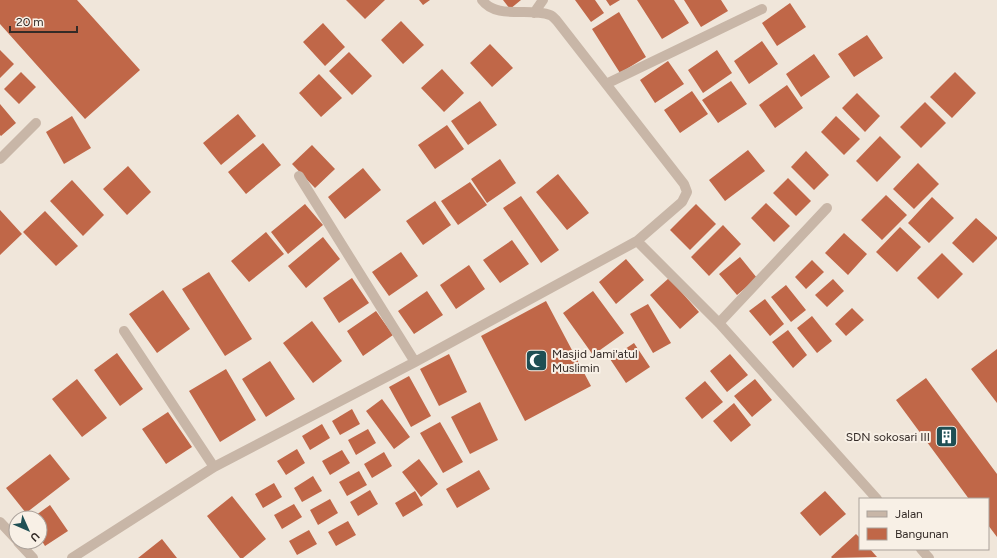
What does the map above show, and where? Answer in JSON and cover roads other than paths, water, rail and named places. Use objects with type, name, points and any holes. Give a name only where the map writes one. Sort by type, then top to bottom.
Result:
[{"type":"street","points":[[72,558],[214,467],[415,362],[637,241],[682,202],[687,192],[684,184],[557,21],[550,15],[495,10],[489,8],[482,0]]},
{"type":"street","points":[[534,13],[543,0]]},
{"type":"street","points":[[606,84],[762,9]]},
{"type":"street","points":[[0,160],[36,122]]},
{"type":"street","points":[[299,176],[415,362]]},
{"type":"street","points":[[719,323],[827,208]]},
{"type":"street","points":[[637,241],[719,323],[876,498]]},
{"type":"street","points":[[124,331],[214,467]]},
{"type":"street","points":[[0,522],[8,530]]},
{"type":"street","points":[[26,550],[33,558]]},
{"type":"street","points":[[922,550],[929,558]]},
{"type":"place","name":"Masjid Jami'atul Muslimin","points":[[536,361]]},
{"type":"place","name":"SDN sokosari III","points":[[946,437]]}]
